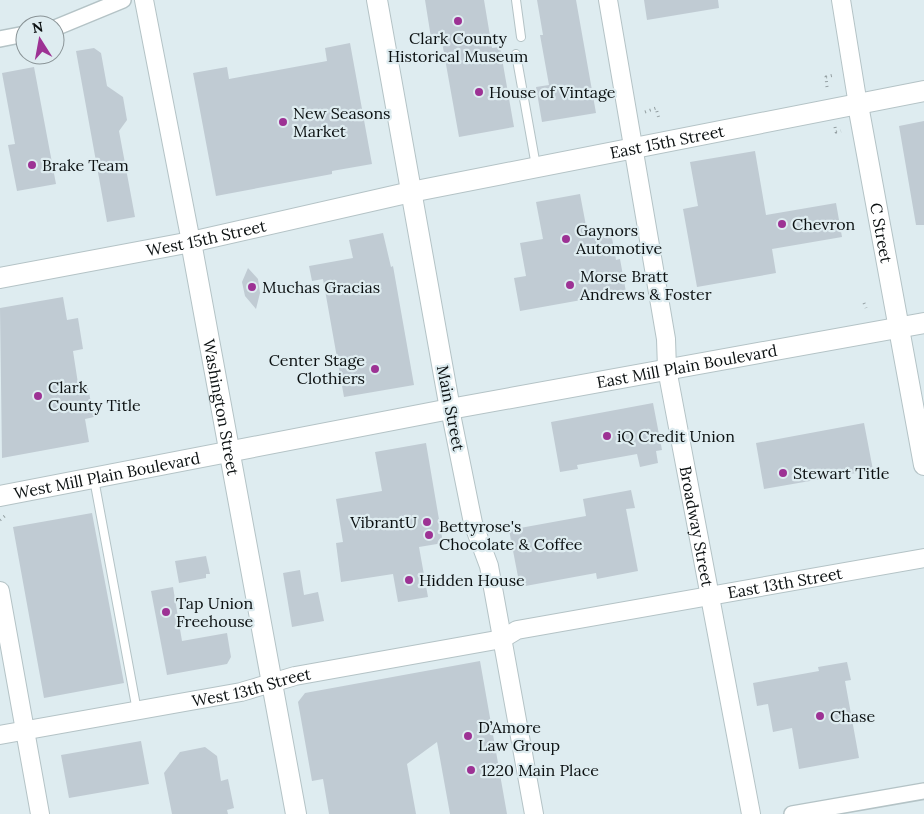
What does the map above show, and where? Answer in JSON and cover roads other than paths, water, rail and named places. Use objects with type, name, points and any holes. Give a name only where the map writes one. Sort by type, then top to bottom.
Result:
[{"type":"main road","name":"Main Street","points":[[376,0],[450,409]]},
{"type":"main road","name":"East 15th Street","points":[[411,192],[924,92]]},
{"type":"main road","name":"C Street","points":[[858,105],[924,465]]},
{"type":"main road","name":"West 15th Street","points":[[0,278],[191,242],[411,192]]},
{"type":"main road","name":"Washington Street","points":[[191,242],[296,814]]},
{"type":"main road","name":"East Mill Plain Boulevard","points":[[450,409],[924,323]]},
{"type":"main road","name":"West Mill Plain Boulevard","points":[[0,496],[450,409]]},
{"type":"street","points":[[65,24],[123,0]]},
{"type":"street","name":"Washington Street","points":[[144,0],[191,242]]},
{"type":"street","name":"Broadway Street","points":[[608,0],[666,339],[667,369],[751,814]]},
{"type":"street","name":"C Street","points":[[841,0],[858,105]]},
{"type":"street","points":[[0,39],[15,36]]},
{"type":"street","name":"Main Street","points":[[450,409],[472,524],[489,566],[534,814]]},
{"type":"street","name":"East 13th Street","points":[[502,640],[517,630],[924,558]]},
{"type":"street","points":[[0,590],[40,814]]},
{"type":"street","name":"West 13th Street","points":[[0,735],[241,692],[295,676],[502,640]]},
{"type":"street","points":[[792,814],[924,791]]},
{"type":"lane","points":[[516,0],[522,37]]},
{"type":"lane","points":[[516,54],[537,168]]},
{"type":"lane","points":[[94,479],[137,710]]},
{"type":"place","name":"Clark County Historical Museum","points":[[458,21]]},
{"type":"place","name":"House of Vintage","points":[[479,92]]},
{"type":"place","name":"New Seasons Market","points":[[283,122]]},
{"type":"place","name":"Brake Team","points":[[32,165]]},
{"type":"place","name":"Chevron","points":[[782,224]]},
{"type":"place","name":"Gaynors Automotive","points":[[566,239]]},
{"type":"place","name":"Morse Bratt Andrews & Foster","points":[[570,285]]},
{"type":"place","name":"Muchas Gracias","points":[[252,287]]},
{"type":"place","name":"Center Stage Clothiers","points":[[375,369]]},
{"type":"place","name":"Clark County Title","points":[[38,396]]},
{"type":"place","name":"iQ Credit Union","points":[[607,436]]},
{"type":"place","name":"Stewart Title","points":[[783,473]]},
{"type":"place","name":"VibrantU","points":[[427,522]]},
{"type":"place","name":"Bettyrose's Chocolate & Coffee","points":[[429,535]]},
{"type":"place","name":"Hidden House","points":[[409,580]]},
{"type":"place","name":"Tap Union Freehouse","points":[[166,612]]},
{"type":"place","name":"Chase","points":[[820,716]]},
{"type":"place","name":"D’Amore Law Group","points":[[468,736]]},
{"type":"place","name":"1220 Main Place","points":[[471,770]]}]
